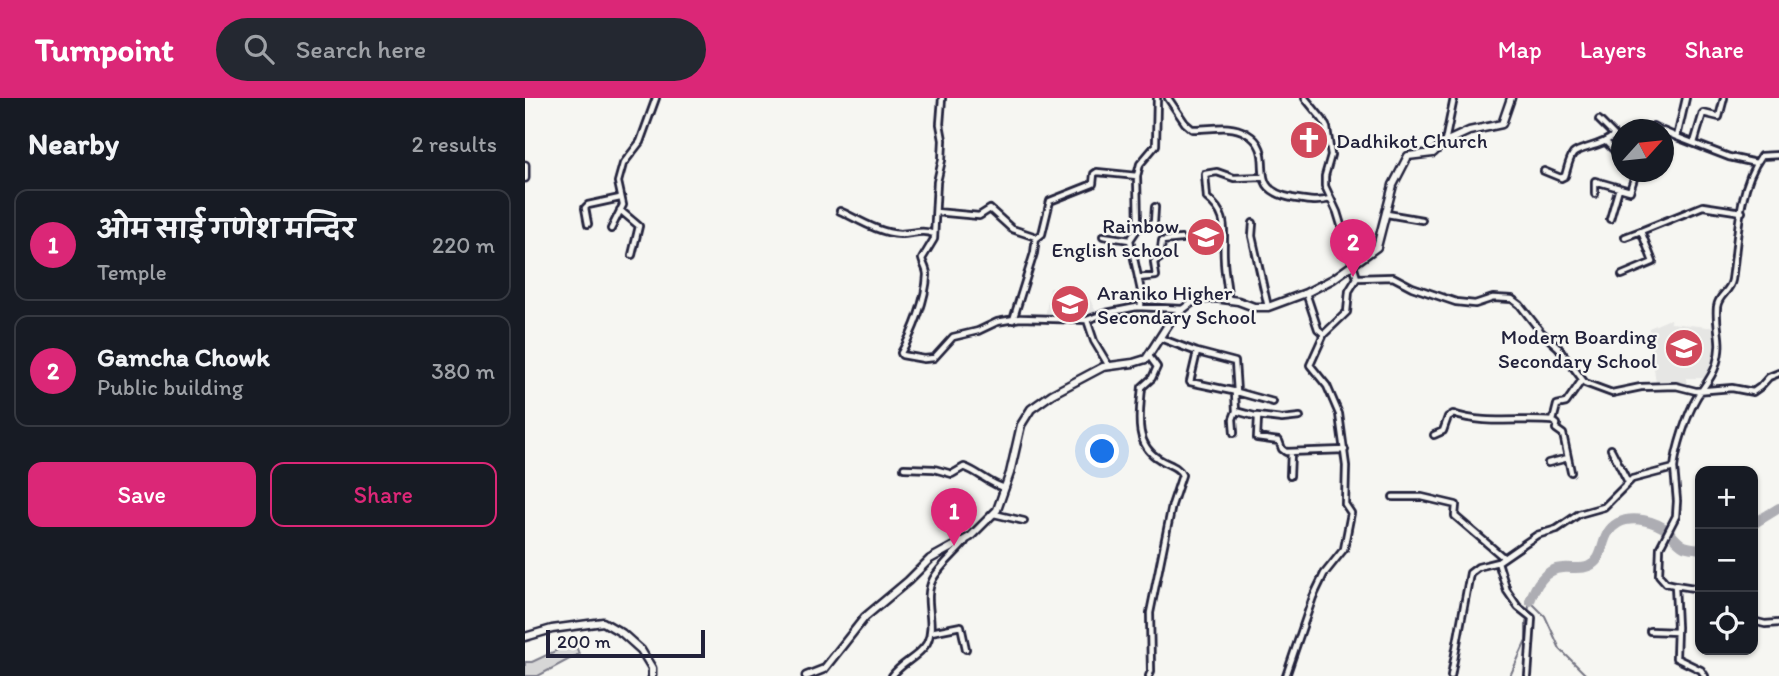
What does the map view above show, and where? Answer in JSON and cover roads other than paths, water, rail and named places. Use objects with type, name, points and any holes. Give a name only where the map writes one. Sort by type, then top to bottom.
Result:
[{"type":"street","points":[[611,229],[623,205],[618,182],[622,164],[640,142],[656,98]]},
{"type":"street","points":[[942,98],[942,160],[937,182],[934,234],[932,244],[922,259],[927,273],[923,301],[902,355],[932,358],[953,337],[978,331],[997,322],[1087,320],[1106,313],[1141,307],[1183,309]]},
{"type":"street","points":[[1141,307],[1130,240],[1138,228],[1137,176],[1140,164],[1156,145],[1157,98]]},
{"type":"street","points":[[1168,98],[1192,129],[1226,128],[1241,130],[1252,137],[1263,156],[1267,187],[1277,195],[1310,201],[1330,199]]},
{"type":"street","points":[[1286,676],[1308,610],[1324,574],[1343,553],[1351,513],[1345,504],[1345,450],[1337,407],[1327,386],[1310,365],[1324,334],[1347,312],[1349,291],[1357,278],[1337,212],[1325,186],[1331,155],[1328,132],[1323,120],[1305,98]]},
{"type":"street","points":[[1445,142],[1454,98]]},
{"type":"street","points":[[892,676],[899,666],[921,652],[931,632],[928,609],[932,580],[994,514],[1001,502],[1021,425],[1027,414],[1052,394],[1109,366],[1140,362],[1149,356],[1173,317],[1200,299],[1228,299],[1248,306],[1268,307],[1306,293],[1353,265],[1377,247],[1393,186],[1404,160],[1410,154],[1433,153],[1445,142],[1473,129],[1502,124],[1511,98]]},
{"type":"street","points":[[1677,137],[1686,98]]},
{"type":"street","points":[[1694,143],[1703,113],[1719,117],[1724,98]]},
{"type":"street","points":[[1544,171],[1561,178],[1565,176],[1576,151],[1607,142],[1614,135],[1599,120]]},
{"type":"street","points":[[1674,136],[1729,158],[1756,163]]},
{"type":"street","points":[[1607,142],[1611,147]]},
{"type":"street","points":[[1695,588],[1666,583],[1658,575],[1660,547],[1671,528],[1677,507],[1674,468],[1694,403],[1712,377],[1721,348],[1717,307],[1720,297],[1732,281],[1747,187],[1761,156],[1779,155]]},
{"type":"street","points":[[525,165],[525,178]]},
{"type":"street","points":[[1228,299],[1223,255],[1223,218],[1216,203],[1207,198],[1205,174],[1217,172],[1234,178],[1264,177]]},
{"type":"street","points":[[1013,320],[1037,238],[1041,237],[1045,226],[1050,201],[1093,184],[1095,173],[1137,176]]},
{"type":"street","points":[[1595,194],[1595,181],[1630,191],[1633,182]]},
{"type":"street","points":[[1610,219],[1619,188]]},
{"type":"street","points":[[588,224],[585,208],[588,205],[620,198]]},
{"type":"street","points":[[1625,237],[1703,206],[1742,212]]},
{"type":"street","points":[[1138,228],[1154,223],[1155,207]]},
{"type":"street","points":[[936,212],[979,216],[990,209],[1012,229],[1037,238]]},
{"type":"street","points":[[620,211],[639,226],[632,255]]},
{"type":"street","points":[[840,211],[878,230],[900,234],[926,231],[934,234]]},
{"type":"street","points":[[1387,214],[1422,220]]},
{"type":"street","points":[[1253,223],[1254,245],[1268,307]]},
{"type":"street","points":[[1622,275],[1653,262],[1641,231]]},
{"type":"street","points":[[1103,236],[1130,240]]},
{"type":"street","points":[[1138,278],[1156,276],[1154,262],[1160,258],[1161,241],[1181,239]]},
{"type":"street","points":[[1357,278],[1393,277],[1412,287],[1456,302],[1475,304],[1493,298],[1512,299],[1524,309],[1546,338],[1559,348],[1582,380],[1616,394],[1641,387],[1676,386],[1696,391],[1732,388],[1753,392],[1769,377],[1779,373]]},
{"type":"street","points":[[1306,293],[1318,328],[1324,334]]},
{"type":"street","points":[[1087,320],[1094,341],[1109,366]]},
{"type":"street","points":[[1160,338],[1236,362],[1234,433]]},
{"type":"street","points":[[1198,352],[1190,382],[1273,402]]},
{"type":"street","points":[[1149,356],[1157,367],[1152,378],[1142,387],[1139,424],[1151,453],[1176,467],[1182,475],[1172,505],[1150,613],[1149,676]]},
{"type":"street","points":[[1553,421],[1557,405],[1566,402],[1582,380]]},
{"type":"street","points":[[1236,411],[1282,419],[1300,417]]},
{"type":"street","points":[[1434,435],[1443,431],[1448,418],[1453,414],[1475,421],[1553,421],[1557,424],[1556,429],[1563,434],[1571,471]]},
{"type":"street","points":[[1257,416],[1257,438],[1279,441],[1284,451],[1345,450]]},
{"type":"street","points":[[1611,449],[1628,482]]},
{"type":"street","points":[[1290,476],[1291,452]]},
{"type":"street","points":[[1548,463],[1568,458]]},
{"type":"street","points":[[904,468],[934,469],[952,474],[964,467],[974,470],[988,482],[1005,488]]},
{"type":"street","points":[[1451,676],[1470,573],[1479,567],[1498,562],[1537,535],[1557,529],[1575,516],[1604,507],[1628,482],[1674,468]]},
{"type":"street","points":[[1393,497],[1422,497],[1456,505],[1455,516],[1503,557]]},
{"type":"street","points":[[994,514],[1024,521]]},
{"type":"street","points":[[806,676],[824,669],[865,617],[930,559],[970,537]]},
{"type":"street","points":[[1498,562],[1507,591],[1522,611],[1530,615],[1532,621],[1528,676]]},
{"type":"street","points":[[1675,585],[1676,659],[1700,670],[1705,676]]},
{"type":"street","points":[[525,637],[552,629],[603,621],[641,650],[652,668],[652,676]]},
{"type":"street","points":[[1758,622],[1779,623]]},
{"type":"street","points":[[931,632],[961,626],[965,649]]},
{"type":"street","points":[[1650,631],[1677,632]]},
{"type":"waterway","points":[[1758,521],[1779,508]]},
{"type":"waterway","points":[[1530,601],[1538,584],[1551,571],[1586,567],[1595,562],[1612,528],[1630,519],[1657,524],[1684,546],[1695,548]]},
{"type":"waterway","points":[[1510,676],[1526,641],[1530,601],[1545,616],[1560,649],[1587,676]]},
{"type":"place","name":"Dadhikot Church","points":[[1309,140]]},
{"type":"place","name":"Rainbow English school","points":[[1206,237]]},
{"type":"place","name":"Gamcha Chowk","points":[[1353,277]]},
{"type":"place","name":"Araniko Higher Secondary School","points":[[1070,304]]},
{"type":"place","name":"Modern Boarding Secondary School","points":[[1684,348]]},
{"type":"place","name":"ओम साई गणेश मन्दिर","points":[[954,546]]}]
